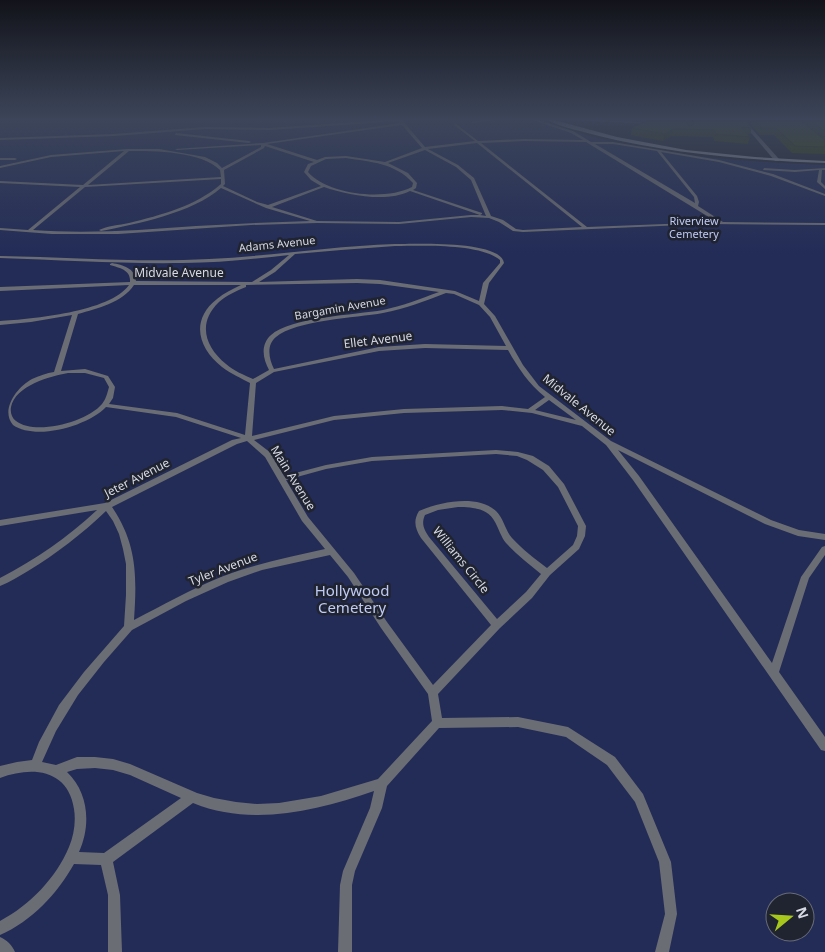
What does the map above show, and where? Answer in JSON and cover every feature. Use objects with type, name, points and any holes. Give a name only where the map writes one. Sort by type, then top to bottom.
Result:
[{"type":"lane","points":[[29,231],[110,164]]},
{"type":"lane","points":[[86,233],[128,224],[174,210],[204,198],[221,187],[222,170],[216,164]]},
{"type":"lane","points":[[222,170],[232,164]]},
{"type":"lane","points":[[311,164],[307,167],[306,173],[314,181],[324,186],[375,195],[395,194],[410,190],[415,185],[412,179],[388,164]]},
{"type":"lane","points":[[454,164],[473,180],[489,217]]},
{"type":"lane","points":[[505,164],[586,228]]},
{"type":"lane","points":[[626,164],[696,206],[722,224]]},
{"type":"lane","points":[[669,164],[696,197],[696,206]]},
{"type":"lane","points":[[733,164],[752,169],[825,195]]},
{"type":"lane","points":[[752,169],[823,170],[820,182],[825,188]]},
{"type":"lane","points":[[0,182],[83,186],[223,178]]},
{"type":"lane","points":[[267,207],[324,186]]},
{"type":"lane","points":[[221,187],[267,207],[317,222]]},
{"type":"lane","points":[[410,190],[501,221],[514,230],[523,231],[722,224],[825,224]]},
{"type":"lane","points":[[0,229],[118,234],[229,225],[317,222],[381,224],[452,217],[489,217]]},
{"type":"lane","name":"Adams Avenue","points":[[0,257],[59,258],[106,262],[203,261],[360,246],[399,245],[457,248],[492,252],[500,256],[503,261],[486,283],[481,304]]},
{"type":"lane","points":[[105,405],[177,415],[248,438],[253,382],[227,368],[204,343],[202,328],[204,318],[212,306],[238,289],[273,271],[294,253]]},
{"type":"lane","points":[[0,324],[75,313],[120,296],[133,283],[134,277],[132,273],[106,262]]},
{"type":"lane","name":"Midvale Avenue","points":[[0,289],[133,283],[251,284],[365,281],[447,291],[481,304],[492,316],[523,370],[537,387],[609,443],[636,478],[825,746]]},
{"type":"lane","name":"Bargamin Avenue","points":[[272,372],[266,358],[267,346],[274,336],[284,329],[388,310],[447,291]]},
{"type":"lane","points":[[57,373],[75,313]]},
{"type":"lane","name":"Ellet Avenue","points":[[253,382],[272,372],[385,348],[425,346],[510,348]]},
{"type":"lane","points":[[85,371],[106,377],[111,383],[112,391],[105,405],[90,416],[77,422],[45,429],[31,429],[19,426],[3,414],[10,400],[18,392],[35,380],[57,373],[85,371]]},
{"type":"lane","points":[[530,410],[549,397]]},
{"type":"lane","name":"Jeter Avenue","points":[[0,523],[107,506],[225,446],[248,438],[306,424],[358,415],[435,409],[502,408],[530,410],[586,426]]},
{"type":"lane","name":"Main Avenue","points":[[248,438],[266,452],[304,519],[358,584],[384,625],[433,693],[437,723]]},
{"type":"lane","points":[[609,443],[768,522],[798,532],[825,537]]},
{"type":"lane","points":[[282,479],[335,465],[380,458],[496,452],[526,456],[546,468],[557,480],[582,526],[581,536],[576,547],[547,573],[529,595],[497,625],[433,693]]},
{"type":"lane","name":"Williams Circle","points":[[497,625],[426,538],[418,522],[422,513],[448,506],[473,505],[486,508],[498,519],[506,535],[514,545],[547,573]]},
{"type":"lane","points":[[0,582],[60,546],[82,530],[107,506],[122,527],[128,551],[131,577],[129,627],[90,671],[65,705],[47,735],[35,766]]},
{"type":"lane","points":[[774,672],[805,576],[825,549]]},
{"type":"lane","name":"Tyler Avenue","points":[[129,627],[195,592],[239,574],[275,563],[332,551]]},
{"type":"lane","points":[[56,771],[75,763],[88,762],[113,765],[156,781],[191,797],[216,805],[241,808],[290,808],[332,800],[382,783],[437,723],[524,722],[568,732],[611,761],[639,798],[665,862],[672,914],[662,952]]},
{"type":"lane","points":[[0,772],[17,767],[35,766],[56,771],[67,778],[74,787],[79,798],[81,812],[77,842],[71,858],[56,881],[37,903],[14,921],[0,928]]},
{"type":"lane","points":[[345,952],[346,885],[349,871],[376,808],[382,783]]},
{"type":"lane","points":[[71,858],[106,859],[191,797]]},
{"type":"lane","points":[[106,859],[114,895],[115,952]]},
{"type":"lane","points":[[0,944],[8,952]]},
{"type":"green space","name":"Hollywood Cemetery","points":[[0,164],[825,165],[825,952],[0,952]]},
{"type":"park label","name":"Riverview Cemetery","points":[[694,227]]}]
